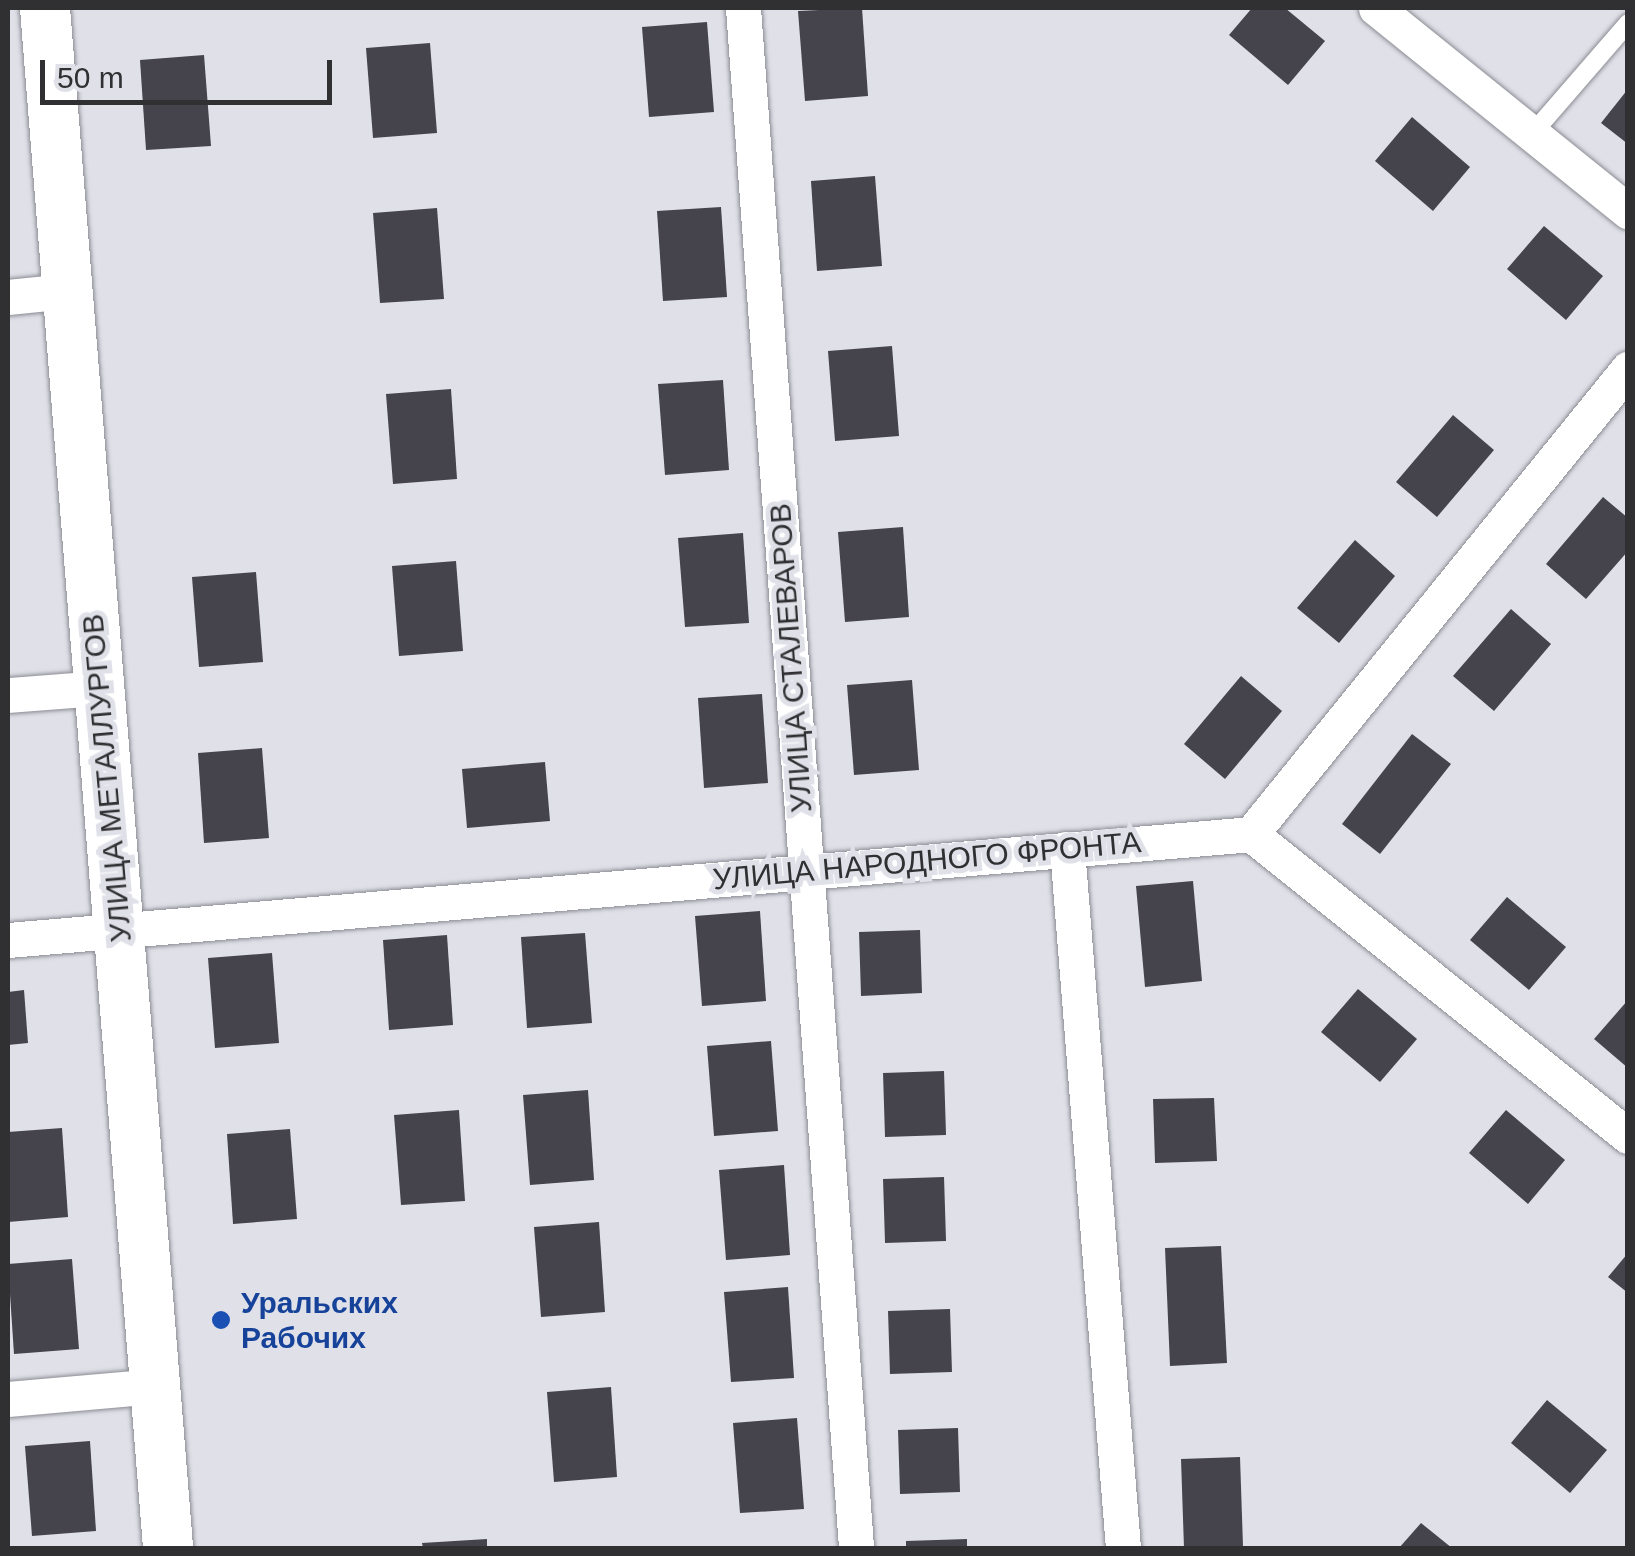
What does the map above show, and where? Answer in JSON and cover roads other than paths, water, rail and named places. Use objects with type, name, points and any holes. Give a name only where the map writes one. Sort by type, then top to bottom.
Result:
[{"type":"main road","name":"УЛИЦА МЕТАЛЛУРГОВ","points":[[46,8],[168,1548]]},
{"type":"street","name":"УЛИЦА СТАЛЕВАРОВ","points":[[743,8],[856,1548]]},
{"type":"street","points":[[1376,8],[1628,211]]},
{"type":"street","points":[[8,297],[67,291]]},
{"type":"street","points":[[1628,370],[1251,834],[1628,1136]]},
{"type":"street","points":[[8,695],[100,688]]},
{"type":"street","name":"УЛИЦА НАРОДНОГО ФРОНТА","points":[[8,940],[1251,834]]},
{"type":"street","points":[[1067,849],[1122,1548]]},
{"type":"street","points":[[8,1399],[157,1386]]},
{"type":"lane","points":[[1532,134],[1628,23]]},
{"type":"place","name":"Уральских Рабочих","points":[[221,1320]]}]
